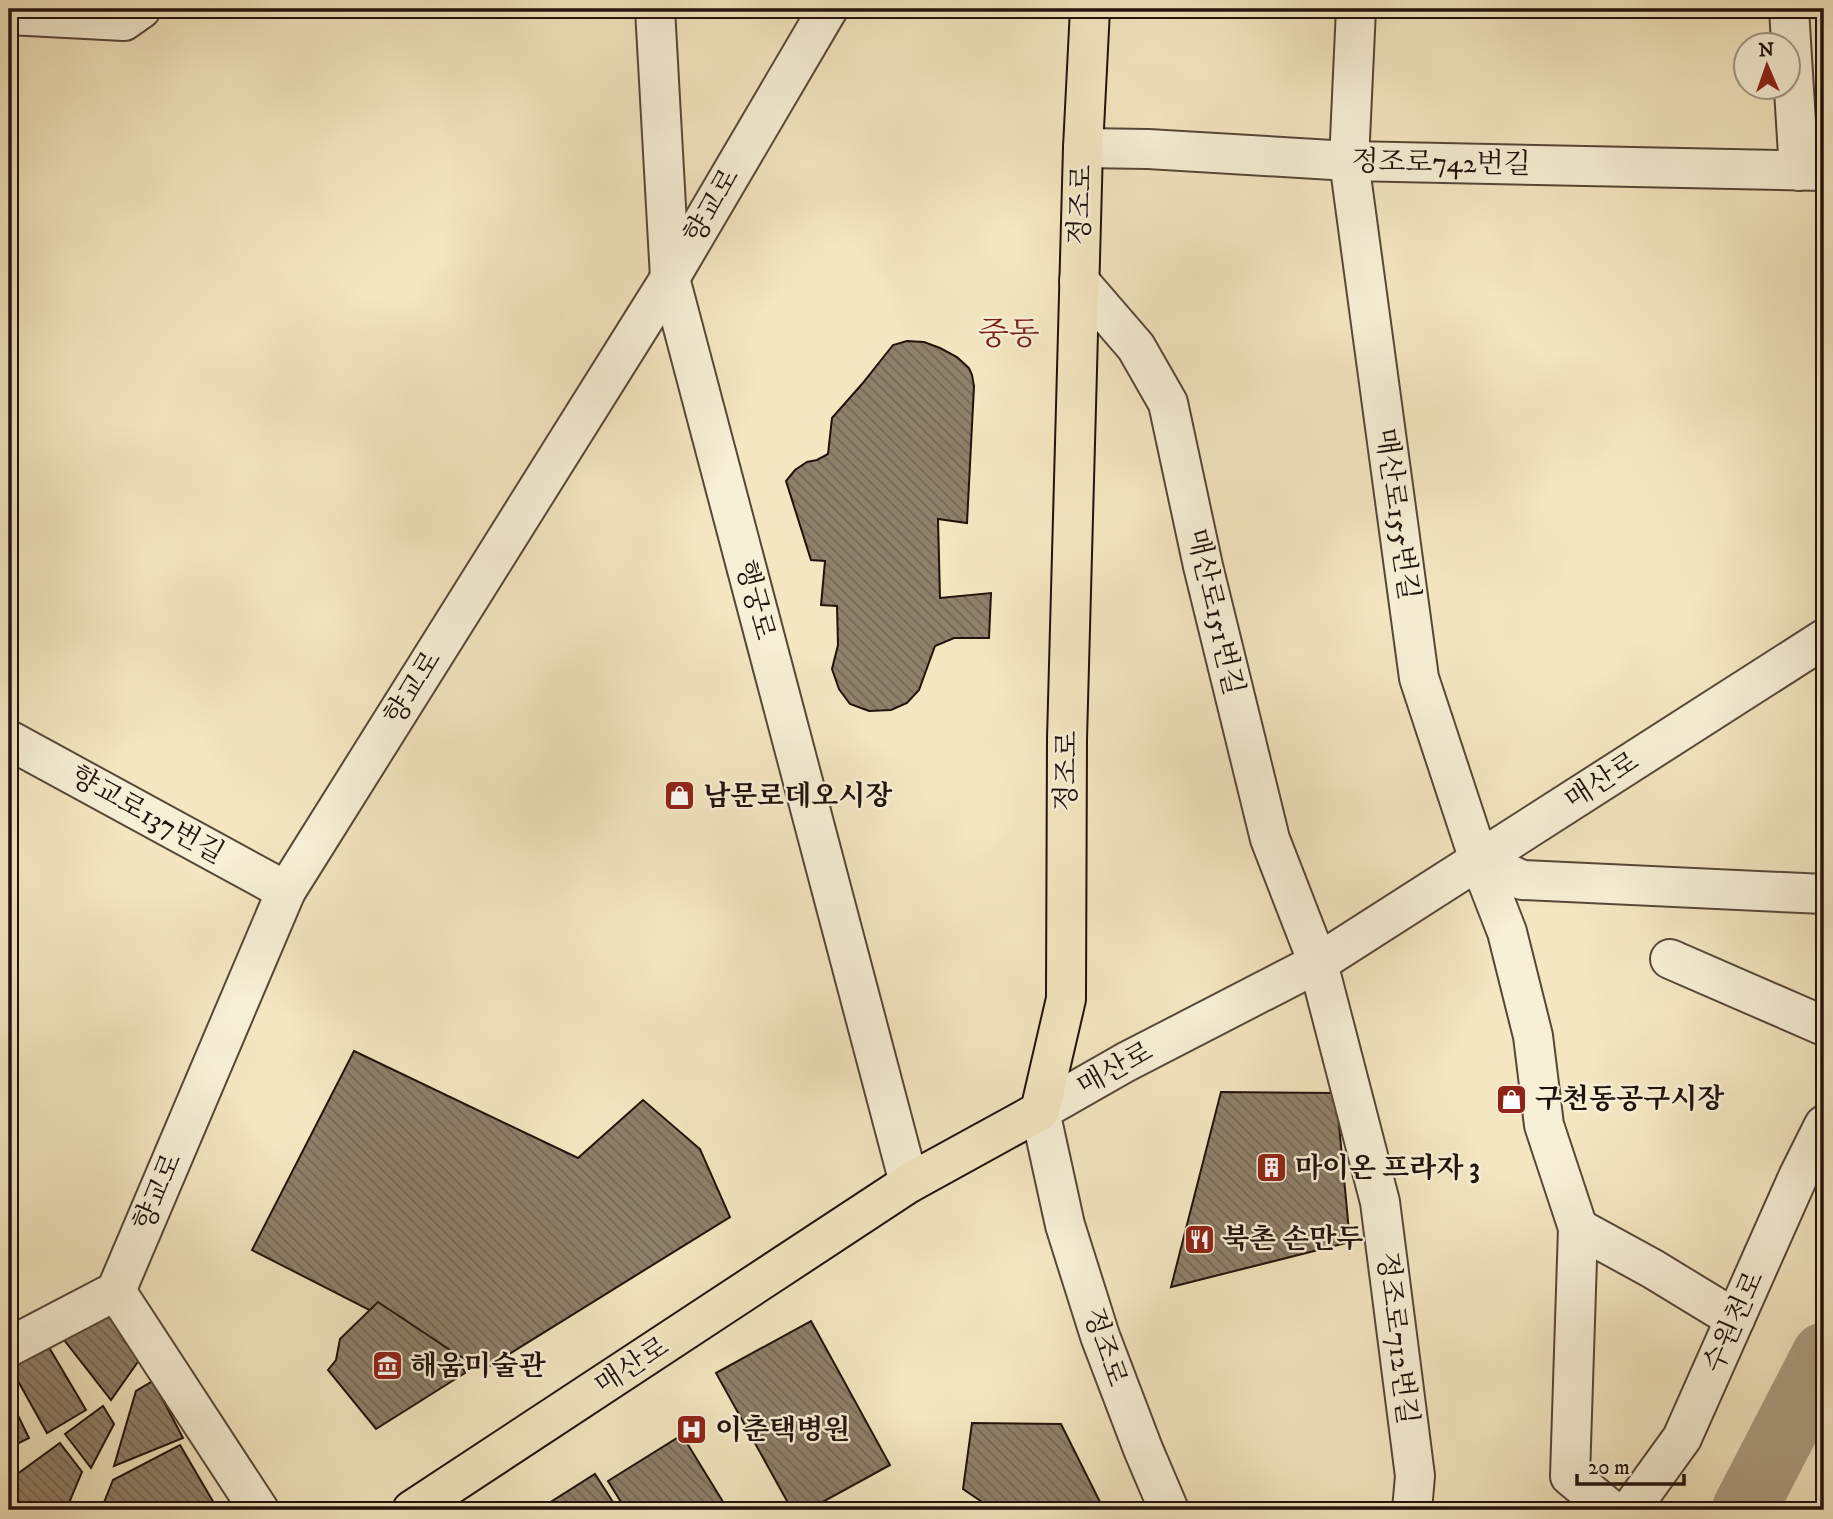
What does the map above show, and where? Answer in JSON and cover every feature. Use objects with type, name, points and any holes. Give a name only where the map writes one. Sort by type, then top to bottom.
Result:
[{"type":"main road","name":"정조로","points":[[1040,1111],[1066,999],[1067,739],[1083,148],[1090,9]]},
{"type":"main road","name":"매산로","points":[[412,1510],[909,1183],[1040,1111]]},
{"type":"street","points":[[9,15],[91,14],[124,21],[141,9]]},
{"type":"street","name":"행궁로","points":[[654,9],[670,278],[909,1183]]},
{"type":"street","name":"향교로","points":[[116,1291],[286,891],[670,278],[828,9]]},
{"type":"street","name":"매산로155번길","points":[[1356,9],[1349,161],[1419,678],[1479,860],[1507,932],[1533,1036],[1544,1125],[1578,1228]]},
{"type":"street","points":[[1789,9],[1812,171]]},
{"type":"street","name":"정조로742번길","points":[[1083,148],[1148,149],[1349,161],[1812,171]]},
{"type":"street","name":"매산로151번길","points":[[1079,281],[1136,348],[1168,403],[1203,566],[1270,839],[1318,963]]},
{"type":"street","name":"매산로","points":[[1040,1111],[1126,1062],[1318,963],[1824,639]]},
{"type":"street","name":"향교로137번길","points":[[9,740],[286,891]]},
{"type":"street","points":[[1479,860],[1522,880],[1824,894]]},
{"type":"street","points":[[1670,959],[1824,1026]]},
{"type":"street","name":"정조로712번길","points":[[1318,963],[1380,1202],[1415,1476],[1412,1510]]},
{"type":"street","name":"정조로","points":[[1040,1111],[1065,1225],[1092,1312],[1143,1450],[1169,1510]]},
{"type":"street","name":"수원천로","points":[[1630,1510],[1682,1438],[1798,1177],[1824,1125]]},
{"type":"street","points":[[1611,1510],[1570,1476],[1578,1228],[1653,1269],[1735,1319]]},
{"type":"street","points":[[9,1347],[116,1291],[259,1510]]},
{"type":"building","points":[[907,341],[924,342],[940,348],[957,357],[969,368],[972,375],[974,386],[967,523],[938,519],[940,598],[991,593],[989,638],[954,638],[935,646],[919,690],[907,703],[891,710],[869,711],[850,704],[839,689],[832,669],[838,645],[837,606],[821,605],[825,561],[811,560],[786,481],[795,470],[807,462],[828,454],[832,418],[893,345]]},
{"type":"building","points":[[354,1051],[578,1158],[643,1100],[700,1149],[730,1217],[485,1369],[252,1250]]},
{"type":"building","name":"마이온 프라자 3","points":[[1221,1092],[1336,1093],[1350,1242],[1171,1287]]},
{"type":"building","points":[[378,1302],[456,1354],[465,1373],[376,1429],[328,1370],[336,1360],[340,1339]]},
{"type":"building","points":[[113,1306],[142,1356],[111,1400],[61,1336]]},
{"type":"building","points":[[811,1321],[890,1465],[808,1510],[792,1510],[716,1373]]},
{"type":"building","points":[[47,1344],[86,1410],[47,1433],[9,1365]]},
{"type":"building","points":[[153,1381],[183,1438],[114,1466],[136,1391]]},
{"type":"building","points":[[9,1397],[29,1438],[9,1448]]},
{"type":"building","points":[[103,1406],[114,1424],[91,1468],[65,1434]]},
{"type":"building","points":[[972,1423],[1061,1424],[1104,1510],[994,1510],[963,1489]]},
{"type":"building","points":[[682,1435],[728,1510],[626,1510],[608,1481]]},
{"type":"building","points":[[60,1443],[82,1472],[66,1510],[17,1510],[9,1496],[9,1480]]},
{"type":"building","points":[[180,1445],[218,1510],[101,1510],[113,1480]]},
{"type":"building","points":[[595,1474],[618,1510],[538,1510]]},
{"type":"waterway","points":[[1744,1510],[1824,1355]]},
{"type":"place","name":"남문로데오시장","points":[[680,796]]},
{"type":"place","name":"구천동공구시장","points":[[1512,1099]]},
{"type":"place","name":"마이온 프라자 3","points":[[1272,1168]]},
{"type":"place","name":"북촌 손만두","points":[[1199,1239]]},
{"type":"place","name":"해움미술관","points":[[387,1366]]},
{"type":"place","name":"이춘택병원","points":[[692,1430]]},
{"type":"district","name":"중동","points":[[1009,335]]}]
